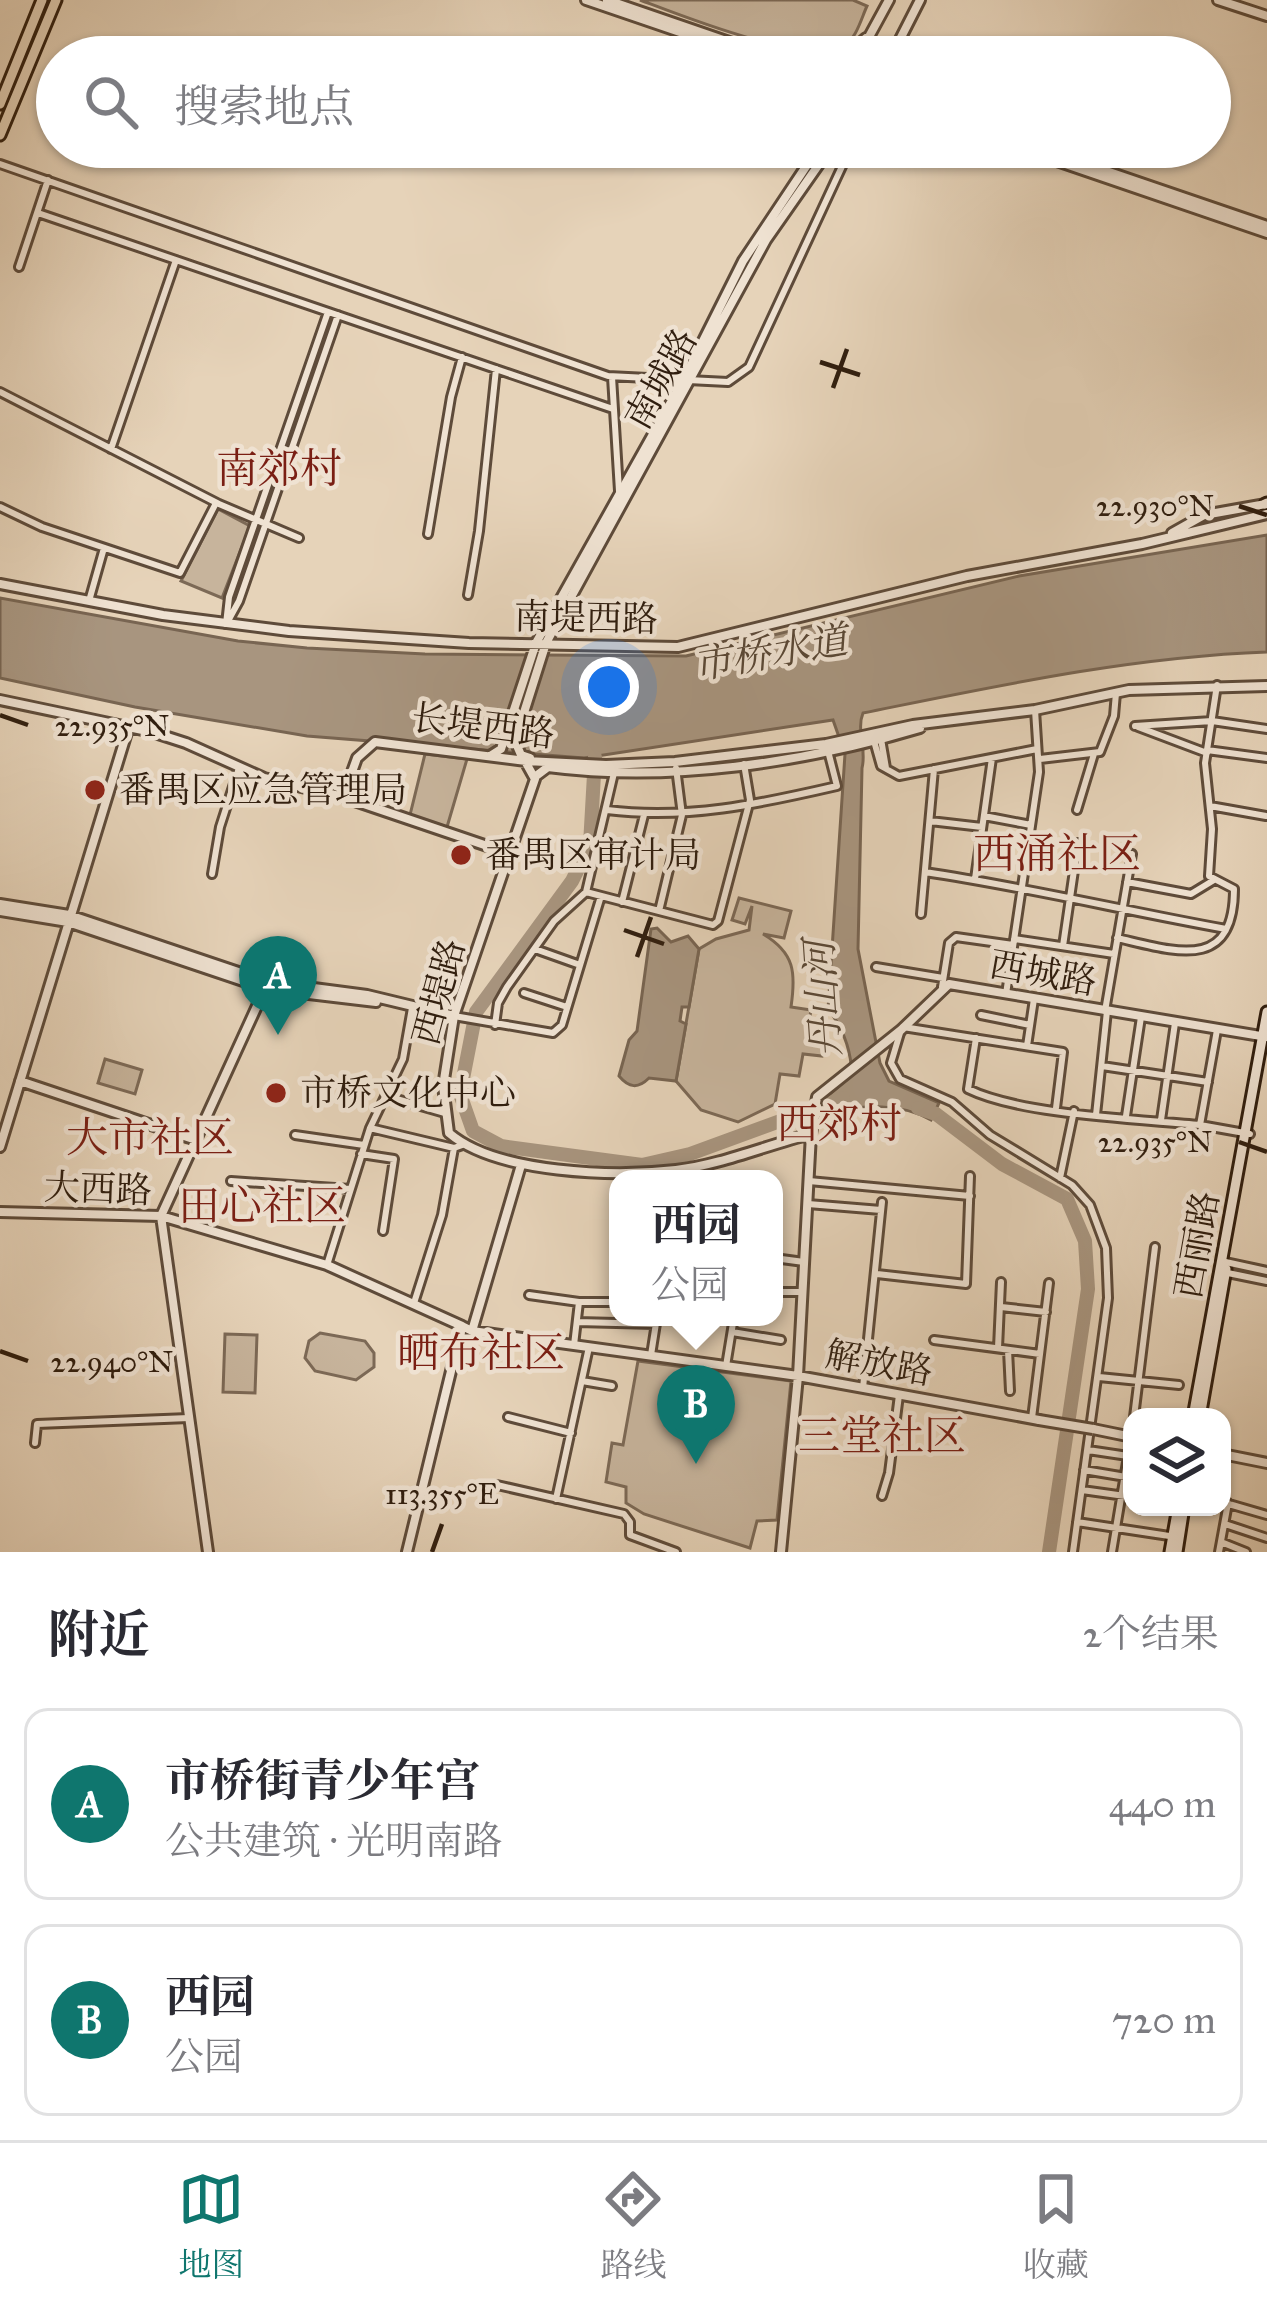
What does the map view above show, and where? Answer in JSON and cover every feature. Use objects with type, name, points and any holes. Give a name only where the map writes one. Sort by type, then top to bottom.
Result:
[{"type":"main road","points":[[0,104],[42,0]]},
{"type":"main road","points":[[41,36],[56,0]]},
{"type":"main road","points":[[0,135],[36,48]]},
{"type":"main road","name":"西丽路","points":[[1199,1408],[1267,1012]]},
{"type":"main road","name":"西丽路","points":[[1247,1133],[1267,1050]]},
{"type":"main road","points":[[1173,1552],[1180,1516]]},
{"type":"street","points":[[586,0],[691,36]]},
{"type":"street","points":[[607,0],[712,36]]},
{"type":"street","points":[[869,36],[889,0]]},
{"type":"street","points":[[902,34],[920,0]]},
{"type":"street","points":[[1218,0],[1267,16]]},
{"type":"street","points":[[868,36],[871,33]]},
{"type":"street","points":[[0,164],[612,376],[728,382],[749,367],[841,168]]},
{"type":"street","name":"南城路","points":[[536,648],[689,378],[753,243],[805,168]]},
{"type":"street","name":"南城路","points":[[536,648],[766,240],[816,168]]},
{"type":"street","points":[[1080,168],[1267,229]]},
{"type":"street","points":[[1095,168],[1267,229]]},
{"type":"street","points":[[19,267],[48,180]]},
{"type":"street","points":[[38,213],[613,409]]},
{"type":"street","points":[[111,449],[176,260]]},
{"type":"street","points":[[226,624],[229,597],[333,313]]},
{"type":"street","points":[[226,624],[266,524],[333,313]]},
{"type":"street","points":[[428,534],[462,357]]},
{"type":"street","points":[[468,596],[496,369]]},
{"type":"street","points":[[612,376],[619,495]]},
{"type":"street","points":[[0,392],[216,502],[299,538]]},
{"type":"street","points":[[0,507],[42,527],[180,573],[216,502]]},
{"type":"street","name":"南堤西路","points":[[0,584],[226,624],[536,648],[678,647],[967,575],[1163,539],[1204,515],[1266,506]]},
{"type":"street","points":[[89,601],[104,548]]},
{"type":"street","points":[[488,756],[501,749],[536,648]]},
{"type":"street","points":[[535,779],[515,741],[536,648]]},
{"type":"street","points":[[1117,938],[1188,954],[1213,946],[1226,929],[1234,889],[1208,876],[1207,752],[1217,685]]},
{"type":"street","name":"长堤西路","points":[[535,779],[544,767],[609,770],[744,764],[933,724],[1115,693],[1267,686]]},
{"type":"street","points":[[1039,760],[1100,752],[1114,716],[1115,693]]},
{"type":"street","points":[[0,700],[186,742],[264,778],[343,797],[511,854]]},
{"type":"street","points":[[1006,994],[1039,760],[1035,710]]},
{"type":"street","points":[[1267,729],[1212,722],[1136,726],[1207,752],[1267,758]]},
{"type":"street","points":[[0,1147],[129,726]]},
{"type":"street","points":[[873,739],[886,771],[899,776],[1039,749]]},
{"type":"street","name":"长堤西路","points":[[343,797],[357,758],[375,742],[543,759],[575,767]]},
{"type":"street","points":[[607,811],[682,815],[748,807],[837,786],[827,748]]},
{"type":"street","name":"长堤西路","points":[[676,766],[827,748]]},
{"type":"street","points":[[1077,810],[1094,754]]},
{"type":"street","points":[[975,880],[992,758]]},
{"type":"street","points":[[586,892],[713,925],[718,921],[748,807],[744,764]]},
{"type":"street","points":[[659,911],[682,815],[676,766]]},
{"type":"street","points":[[212,874],[220,827],[239,768]]},
{"type":"street","points":[[921,914],[934,769]]},
{"type":"street","points":[[495,1025],[498,1003],[507,987],[554,921],[586,892],[607,811],[609,770]]},
{"type":"street","name":"西堤路","points":[[446,1113],[443,1086],[454,1016],[535,779]]},
{"type":"street","points":[[1210,806],[1266,816]]},
{"type":"street","points":[[622,902],[644,815]]},
{"type":"street","points":[[984,816],[1031,825]]},
{"type":"street","points":[[930,820],[982,827]]},
{"type":"street","points":[[1064,946],[1078,843]]},
{"type":"street","points":[[1096,1115],[1106,1011],[1132,854]]},
{"type":"street","points":[[925,872],[1226,929]]},
{"type":"street","points":[[1127,882],[1191,894],[1214,880]]},
{"type":"street","points":[[267,985],[367,995],[495,1025],[553,1033],[562,1025],[601,896]]},
{"type":"street","points":[[0,907],[69,919],[267,985],[454,1016]]},
{"type":"street","points":[[876,967],[943,982],[949,943],[956,937],[1114,954]]},
{"type":"street","points":[[535,949],[580,965]]},
{"type":"street","name":"西城路","points":[[781,1552],[817,1097],[902,1028],[943,982],[1265,1037]]},
{"type":"street","points":[[208,1552],[161,1216],[267,985]]},
{"type":"street","points":[[524,993],[567,1006]]},
{"type":"street","points":[[1027,1046],[1034,999]]},
{"type":"street","points":[[327,1265],[370,1128],[403,1059],[412,1008]]},
{"type":"street","points":[[981,1015],[1030,1025]]},
{"type":"street","points":[[1126,1116],[1141,1017]]},
{"type":"street","points":[[1160,1121],[1175,1023]]},
{"type":"street","points":[[1056,1108],[1063,1052],[902,1028],[891,1063],[900,1079],[952,1102],[990,1135],[1072,1185],[1090,1205],[1106,1248],[1108,1298],[1072,1552]]},
{"type":"street","points":[[1200,1125],[1217,1030]]},
{"type":"street","points":[[976,1038],[968,1089],[986,1097],[1247,1133]]},
{"type":"street","points":[[1102,1066],[1208,1082]]},
{"type":"street","points":[[20,1081],[196,1140]]},
{"type":"street","points":[[386,1096],[446,1113],[449,1133],[465,1144],[521,1164],[609,1171]]},
{"type":"street","points":[[1060,1178],[1074,1112]]},
{"type":"street","points":[[370,1128],[454,1148],[465,1144]]},
{"type":"street","points":[[680,1170],[811,1134]]},
{"type":"street","points":[[296,1136],[394,1160],[382,1231]]},
{"type":"street","points":[[413,1303],[442,1215],[454,1148]]},
{"type":"street","points":[[472,1331],[521,1164]]},
{"type":"street","points":[[877,1274],[966,1284],[970,1176]]},
{"type":"street","points":[[230,1181],[350,1190]]},
{"type":"street","points":[[809,1181],[970,1196]]},
{"type":"street","points":[[808,1204],[881,1206],[863,1388]]},
{"type":"street","name":"大西路","points":[[0,1212],[161,1216],[327,1265],[472,1331]]},
{"type":"street","points":[[1135,1408],[1155,1247]]},
{"type":"street","points":[[783,1259],[804,1262]]},
{"type":"street","points":[[1223,1267],[1267,1271]]},
{"type":"street","points":[[1223,1267],[1267,1281]]},
{"type":"street","points":[[998,1348],[1001,1282]]},
{"type":"street","points":[[1036,1419],[1049,1283]]},
{"type":"street","points":[[783,1292],[803,1292]]},
{"type":"street","points":[[529,1295],[609,1302]]},
{"type":"street","points":[[574,1345],[578,1302]]},
{"type":"street","points":[[1000,1306],[1046,1312]]},
{"type":"street","points":[[577,1322],[609,1321]]},
{"type":"street","points":[[407,1552],[462,1326]]},
{"type":"street","points":[[651,1356],[655,1326]]},
{"type":"street","points":[[726,1366],[732,1326]]},
{"type":"street","name":"解放路","points":[[472,1331],[798,1376],[1123,1434]]},
{"type":"street","points":[[731,1331],[781,1340]]},
{"type":"street","points":[[934,1340],[1040,1354]]},
{"type":"street","points":[[556,1499],[589,1347]]},
{"type":"street","points":[[1008,1350],[1010,1391]]},
{"type":"street","points":[[1099,1377],[1179,1385]]},
{"type":"street","points":[[582,1381],[611,1386]]},
{"type":"street","points":[[882,1496],[899,1394]]},
{"type":"street","points":[[35,1443],[37,1424],[189,1418]]},
{"type":"street","points":[[508,1418],[571,1433]]},
{"type":"street","points":[[1088,1450],[1123,1456]]},
{"type":"street","points":[[1231,1456],[1267,1463]]},
{"type":"street","points":[[1084,1470],[1123,1476]]},
{"type":"street","points":[[497,1485],[624,1514],[630,1535],[676,1552]]},
{"type":"street","points":[[1081,1490],[1122,1496]]},
{"type":"street","points":[[1112,1552],[1123,1493]]},
{"type":"street","points":[[1231,1505],[1267,1515]]},
{"type":"street","points":[[1224,1516],[1220,1547],[1246,1552]]},
{"type":"street","points":[[1077,1522],[1176,1537]]},
{"type":"street","points":[[1224,1524],[1267,1538]]},
{"type":"shaded area","points":[[640,0],[853,0],[867,6],[853,36],[743,36]]},
{"type":"shaded area","points":[[218,509],[250,526],[222,598],[181,581]]},
{"type":"shaded area","points":[[425,754],[467,759],[447,827],[410,815]]},
{"type":"shaded area","points":[[739,898],[791,911],[784,938],[763,934],[782,949],[791,965],[791,1007],[811,1010],[809,1022],[827,1025],[822,1056],[803,1054],[799,1076],[780,1074],[775,1104],[738,1122],[701,1110],[676,1081],[699,949],[749,930],[752,906],[745,924],[732,920]]},
{"type":"shaded area","points":[[105,1059],[142,1070],[135,1094],[98,1083]]},
{"type":"shaded area","points":[[320,1333],[365,1341],[374,1353],[374,1367],[356,1380],[315,1371],[305,1358],[309,1341]]},
{"type":"shaded area","points":[[225,1334],[257,1335],[255,1393],[223,1392]]},
{"type":"shaded area","points":[[638,1361],[791,1381],[777,1520],[757,1521],[750,1548],[644,1514],[626,1503],[626,1487],[606,1482],[612,1443],[623,1445]]},
{"type":"water","name":"市桥水道","points":[[1267,535],[1267,652],[1114,666],[863,713],[858,949],[880,1063],[889,1081],[939,1103],[931,1120],[894,1108],[830,1111],[824,1099],[852,1075],[846,1040],[828,1009],[845,754],[833,720],[584,758],[307,736],[0,678],[0,598],[238,641],[307,648],[686,656],[1019,576]]},
{"type":"water","points":[[657,928],[671,942],[688,936],[699,949],[689,1007],[682,1007],[680,1021],[686,1024],[676,1081],[649,1078],[634,1086],[619,1076],[629,1040],[637,1031],[651,929]]},
{"type":"waterway","points":[[595,757],[590,845],[572,881],[476,1012],[460,1094],[473,1131],[501,1146],[642,1165],[690,1154],[843,1098]]},
{"type":"waterway","name":"丹山河","points":[[918,1108],[936,1114],[1002,1164],[1067,1199],[1085,1241],[1088,1289],[1049,1552]]},
{"type":"place","name":"番禺区应急管理局","points":[[95,790]]},
{"type":"place","name":"番禺区审计局","points":[[461,855]]},
{"type":"place","name":"市桥街青少年宫","points":[[278,1035]]},
{"type":"place","name":"市桥文化中心","points":[[276,1093]]},
{"type":"place","name":"西园","points":[[696,1464]]},
{"type":"district","name":"南郊村","points":[[279,469]]},
{"type":"district","name":"西涌社区","points":[[1057,854]]},
{"type":"district","name":"西郊村","points":[[839,1124]]},
{"type":"district","name":"大市社区","points":[[150,1138]]},
{"type":"district","name":"田心社区","points":[[262,1206]]},
{"type":"district","name":"晒布社区","points":[[481,1353]]},
{"type":"district","name":"三堂社区","points":[[882,1436]]}]
